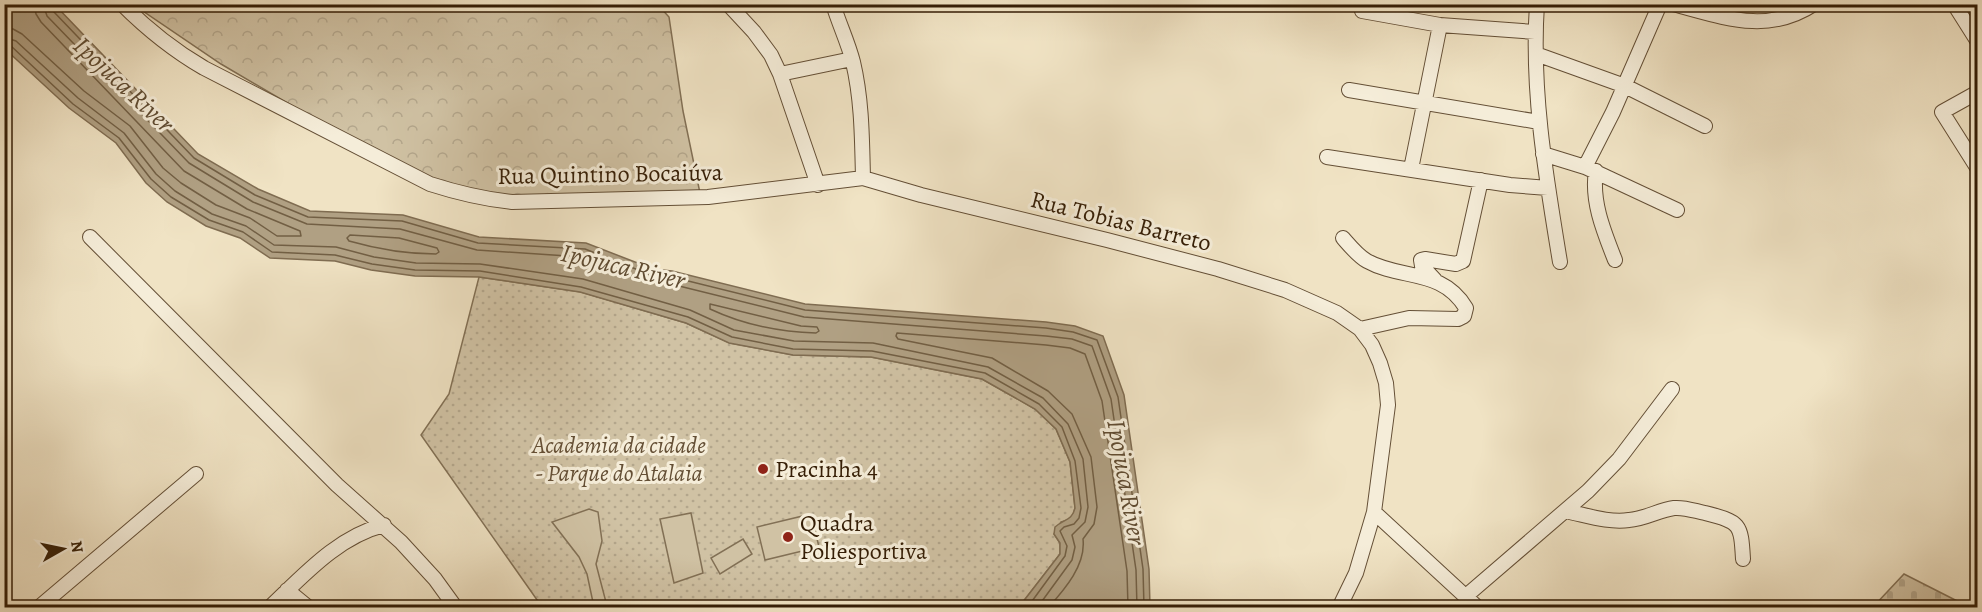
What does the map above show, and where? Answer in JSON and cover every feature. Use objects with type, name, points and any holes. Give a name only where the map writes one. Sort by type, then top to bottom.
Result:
[{"type":"street","name":"Rua Quintino Bocaiúva","points":[[122,4],[162,40],[204,68],[430,184],[458,194],[503,201],[550,202],[708,197],[863,178]]},
{"type":"street","points":[[728,4],[762,43],[780,74],[818,185]]},
{"type":"street","points":[[833,4],[852,59],[860,109],[863,178]]},
{"type":"street","points":[[1537,4],[1535,32],[1539,122],[1560,262]]},
{"type":"street","points":[[1615,260],[1604,231],[1591,169],[1660,4]]},
{"type":"street","points":[[1673,4],[1762,23],[1793,16],[1814,4]]},
{"type":"street","points":[[1954,4],[1977,42]]},
{"type":"street","points":[[1362,11],[1440,25],[1535,32]]},
{"type":"street","points":[[1411,169],[1440,25]]},
{"type":"street","points":[[1536,54],[1625,86],[1705,126]]},
{"type":"street","points":[[780,74],[852,59]]},
{"type":"street","points":[[1348,90],[1539,122]]},
{"type":"street","points":[[1977,92],[1942,112],[1977,169]]},
{"type":"street","points":[[1543,154],[1591,169],[1677,210]]},
{"type":"street","points":[[1327,157],[1510,185],[1548,188]]},
{"type":"street","name":"Rua Tobias Barreto","points":[[863,178],[921,195],[1218,269],[1313,301],[1359,329]]},
{"type":"street","points":[[1339,608],[1356,573],[1374,512],[1388,405],[1386,383],[1380,363],[1372,345],[1359,329],[1403,319],[1462,318],[1466,314],[1466,308],[1446,287],[1435,280],[1422,266],[1421,260],[1456,264],[1463,261],[1481,180]]},
{"type":"street","points":[[90,237],[337,485],[384,525],[435,579],[456,608]]},
{"type":"street","points":[[1343,238],[1368,262],[1435,280]]},
{"type":"street","points":[[1466,596],[1611,468],[1672,389]]},
{"type":"street","points":[[38,608],[196,474]]},
{"type":"street","points":[[1565,511],[1620,521],[1669,509],[1684,508],[1732,520],[1742,535],[1743,559]]},
{"type":"street","points":[[1374,512],[1478,608]]},
{"type":"street","points":[[268,608],[333,549],[370,529],[384,525]]},
{"type":"street","points":[[287,590],[309,608]]},
{"type":"green space","points":[[134,5],[658,5],[669,17],[683,111],[700,193],[503,198],[424,183],[221,64]]},
{"type":"green space","name":"Academia da cidade - Parque do Atalaia","points":[[479,277],[581,292],[686,323],[730,343],[793,355],[871,357],[982,379],[1035,409],[1056,429],[1070,462],[1075,508],[1071,518],[1061,522],[1054,534],[1060,543],[1060,554],[1019,607],[542,607],[421,435],[449,394]]},
{"type":"green space","points":[[589,509],[598,512],[602,541],[596,564],[607,606],[594,607],[587,574],[579,557],[552,522]]},
{"type":"green space","points":[[691,513],[703,573],[674,583],[660,519]]},
{"type":"green space","name":"Quadra Poliesportiva","points":[[811,514],[819,547],[765,560],[757,527]]},
{"type":"green space","points":[[743,539],[752,554],[720,574],[711,558]]},
{"type":"green space","points":[[1904,574],[1969,607],[1873,607]]},
{"type":"water","name":"Ipojuca River","points":[[4,5],[55,5],[198,154],[258,189],[310,211],[403,215],[479,237],[586,243],[653,269],[672,271],[805,304],[1046,322],[1075,326],[1103,336],[1124,395],[1149,569],[1150,607],[1019,607],[1060,554],[1060,543],[1054,534],[1055,527],[1070,518],[1075,508],[1070,462],[1056,429],[1035,409],[982,379],[871,357],[793,355],[729,343],[686,323],[580,292],[479,277],[415,276],[371,270],[335,261],[270,258],[240,238],[206,226],[167,202],[146,183],[116,143],[69,108],[5,49]]},
{"type":"place","name":"Pracinha 4","points":[[763,469]]},
{"type":"place","name":"Quadra Poliesportiva","points":[[788,537]]}]
